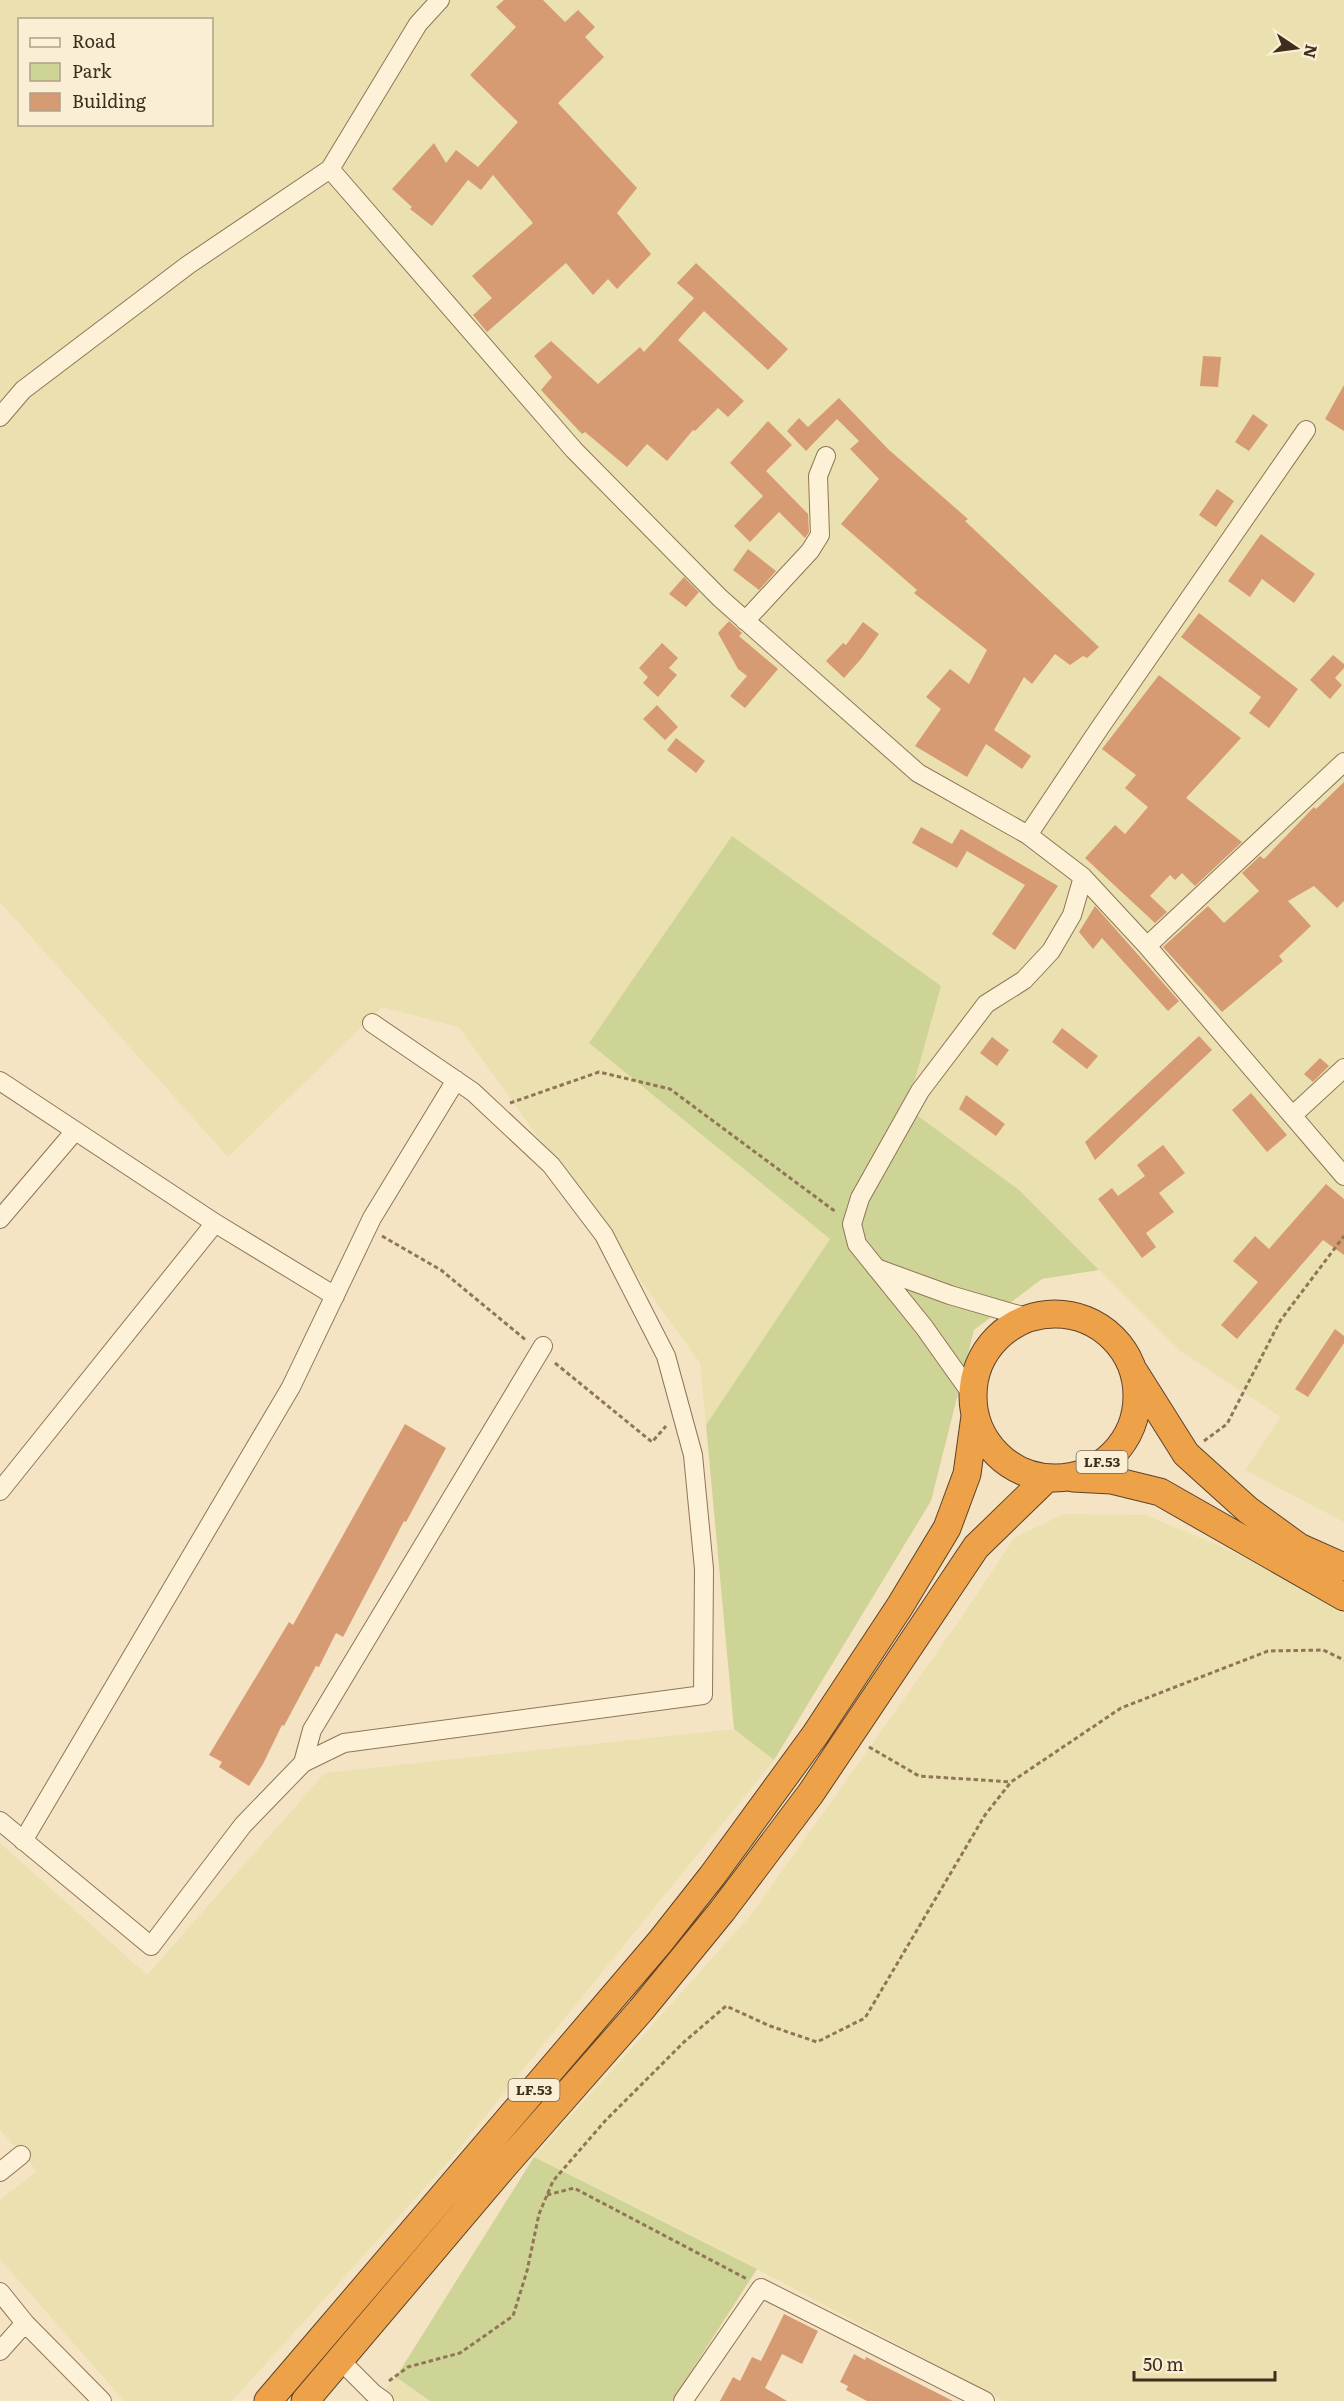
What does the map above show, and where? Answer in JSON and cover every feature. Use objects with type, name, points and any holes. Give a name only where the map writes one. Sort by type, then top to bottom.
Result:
[{"type":"highway","name":"LF.53","points":[[268,2401],[660,1942],[712,1876],[816,1735],[900,1606],[947,1528],[967,1474],[977,1371],[988,1348],[1007,1330],[1029,1318],[1054,1314],[1080,1318],[1102,1329],[1121,1347],[1132,1370],[1186,1454],[1248,1510],[1299,1547],[1344,1567]]},
{"type":"highway","name":"LF.53","points":[[305,2401],[504,2166],[641,2010],[722,1911],[811,1793],[976,1547],[1058,1478],[1091,1470],[1110,1457],[1125,1438],[1134,1417],[1137,1393],[1132,1370]]},
{"type":"highway","name":"LF.53","points":[[974,1406],[982,1435],[994,1452],[1018,1469],[1058,1478],[1111,1480],[1160,1492],[1344,1597]]},
{"type":"street","points":[[0,417],[23,390],[188,265],[330,169],[418,24],[440,0]]},
{"type":"street","points":[[330,169],[574,450],[720,598],[918,772],[1028,835],[1083,877],[1147,946],[1344,1176]]},
{"type":"street","points":[[1028,835],[1105,719],[1306,430]]},
{"type":"street","points":[[745,621],[810,551],[820,535],[818,476],[825,456]]},
{"type":"street","points":[[1147,946],[1344,762]]},
{"type":"street","points":[[974,1406],[924,1327],[857,1245],[852,1224],[860,1198],[920,1091],[986,1004],[1024,980],[1051,951],[1072,915],[1083,877]]},
{"type":"street","points":[[0,1821],[151,1946],[243,1825],[303,1763],[344,1743],[703,1695],[704,1569],[693,1455],[666,1356],[604,1235],[551,1165],[473,1092],[372,1023]]},
{"type":"street","points":[[1293,1115],[1344,1068]]},
{"type":"street","points":[[23,1841],[291,1387],[368,1227],[456,1080]]},
{"type":"street","points":[[0,1081],[215,1223],[335,1296]]},
{"type":"street","points":[[0,1219],[75,1131]]},
{"type":"street","points":[[0,1491],[215,1223]]},
{"type":"street","points":[[874,1267],[950,1295],[1029,1318]]},
{"type":"street","points":[[303,1763],[312,1730],[541,1350]]},
{"type":"street","points":[[0,2172],[21,2155]]},
{"type":"street","points":[[684,2401],[761,2288],[985,2401]]},
{"type":"street","points":[[0,2292],[25,2323],[102,2401]]},
{"type":"street","points":[[0,2351],[25,2323]]},
{"type":"street","points":[[340,2360],[375,2398]]},
{"type":"path","points":[[492,1109],[600,1072],[670,1089],[852,1224]]},
{"type":"path","points":[[368,1227],[441,1270],[652,1442],[672,1421]]},
{"type":"path","points":[[1186,1454],[1227,1424],[1280,1321],[1344,1236]]},
{"type":"path","points":[[375,2398],[408,2367],[460,2353],[513,2316],[527,2271],[539,2214],[553,2181],[605,2121],[684,2042],[726,2006],[770,2026],[817,2042],[865,2018],[986,1815],[1011,1782],[1121,1708],[1268,1651],[1323,1650],[1344,1660]]},
{"type":"path","points":[[849,1736],[919,1776],[1011,1782]]},
{"type":"path","points":[[547,2195],[574,2188],[732,2270],[761,2288]]},
{"type":"shaded area","points":[[0,0],[1344,0],[1344,1522],[1245,1470],[1281,1417],[1180,1351],[1019,1190],[906,1108],[733,836],[589,1043],[830,1239],[706,1425],[700,1363],[459,1027],[382,1007],[228,1157],[0,902]]},
{"type":"shaded area","points":[[1064,1514],[1145,1515],[1218,1545],[1344,1606],[1344,2401],[1004,2401],[757,2269],[534,2157],[751,1915],[962,1617],[1014,1538]]},
{"type":"shaded area","points":[[734,1729],[774,1760],[449,2161],[232,2401],[124,2401],[0,2259],[0,2200],[37,2171],[0,2130],[0,1843],[147,1975],[325,1773]]},
{"type":"shaded area","points":[[396,2377],[430,2401],[377,2401]]},
{"type":"green space","points":[[732,836],[941,986],[907,1108],[1019,1190],[1099,1270],[1042,1279],[974,1330],[931,1501],[774,1760],[734,1729],[706,1425],[830,1239],[589,1043]]},
{"type":"green space","points":[[534,2157],[757,2269],[672,2401],[430,2401],[396,2377]]},
{"type":"building","points":[[504,0],[543,0],[565,22],[578,10],[595,27],[585,37],[604,57],[558,103],[637,188],[617,213],[651,254],[617,289],[608,279],[593,295],[566,263],[487,332],[473,315],[492,298],[472,276],[533,223],[493,175],[481,190],[468,180],[432,226],[410,209],[412,207],[392,189],[434,143],[446,163],[456,150],[478,167],[518,122],[470,75],[516,27],[496,7]]},
{"type":"building","points":[[696,263],[788,349],[768,370],[704,311],[678,340],[744,401],[728,417],[718,408],[695,431],[693,430],[667,461],[647,444],[627,467],[585,432],[582,434],[541,390],[552,377],[534,356],[551,341],[598,384],[640,347],[644,352],[694,298],[677,283]]},
{"type":"building","points":[[1203,356],[1221,357],[1218,387],[1200,386]]},
{"type":"building","points":[[1344,385],[1344,431],[1325,419]]},
{"type":"building","points":[[839,398],[888,449],[968,519],[965,521],[1099,647],[1087,658],[1083,656],[1070,665],[1055,654],[1032,684],[1024,677],[994,730],[1031,756],[1022,769],[986,744],[967,777],[915,746],[941,709],[926,697],[950,669],[969,684],[987,650],[914,593],[917,590],[841,524],[879,479],[850,449],[859,441],[837,419],[806,451],[787,431],[799,418],[808,427]]},
{"type":"building","points":[[1253,414],[1268,425],[1249,451],[1235,442]]},
{"type":"building","points":[[768,421],[792,445],[766,471],[808,514],[809,532],[805,538],[779,512],[750,542],[734,526],[763,496],[730,463]]},
{"type":"building","points":[[1217,489],[1234,501],[1216,527],[1199,515]]},
{"type":"building","points":[[1261,534],[1315,574],[1294,603],[1262,579],[1250,597],[1228,581]]},
{"type":"building","points":[[748,549],[776,571],[759,590],[733,570]]},
{"type":"building","points":[[684,577],[699,592],[686,607],[669,594]]},
{"type":"building","points":[[1199,613],[1298,689],[1269,728],[1249,713],[1261,697],[1181,637]]},
{"type":"building","points":[[729,621],[742,633],[739,636],[778,669],[745,708],[730,696],[747,676],[738,669],[718,633]]},
{"type":"building","points":[[863,622],[879,634],[844,678],[826,661],[843,643],[846,645]]},
{"type":"building","points":[[662,643],[678,658],[669,668],[677,675],[658,697],[643,683],[648,677],[639,668]]},
{"type":"building","points":[[1333,655],[1344,664],[1344,668],[1335,678],[1342,685],[1330,699],[1310,680]]},
{"type":"building","points":[[1159,675],[1241,738],[1186,798],[1242,842],[1195,886],[1182,873],[1175,880],[1170,875],[1150,896],[1167,912],[1155,923],[1085,858],[1115,825],[1125,834],[1148,807],[1125,788],[1136,775],[1102,749]]},
{"type":"building","points":[[657,705],[678,727],[665,740],[643,719]]},
{"type":"building","points":[[676,738],[705,761],[696,773],[667,750]]},
{"type":"building","points":[[1344,782],[1344,901],[1337,908],[1314,886],[1288,901],[1311,926],[1279,956],[1283,961],[1222,1012],[1163,947],[1208,906],[1224,923],[1259,891],[1242,873],[1260,856],[1264,859],[1314,807],[1316,809]]},
{"type":"building","points":[[921,827],[952,844],[961,829],[1058,886],[1015,950],[992,934],[1025,885],[967,851],[957,868],[912,843]]},
{"type":"building","points":[[1095,906],[1179,1001],[1168,1011],[1102,938],[1093,949],[1079,932]]},
{"type":"building","points":[[1062,1028],[1098,1056],[1087,1069],[1052,1042]]},
{"type":"building","points":[[1199,1036],[1212,1050],[1095,1160],[1085,1142]]},
{"type":"building","points":[[992,1037],[1009,1050],[997,1066],[980,1053]]},
{"type":"building","points":[[1320,1058],[1329,1066],[1313,1082],[1304,1074]]},
{"type":"building","points":[[1251,1093],[1287,1135],[1267,1152],[1232,1110]]},
{"type":"building","points":[[966,1095],[1005,1124],[996,1136],[959,1109]]},
{"type":"building","points":[[1163,1145],[1185,1173],[1159,1193],[1174,1212],[1146,1233],[1156,1247],[1142,1258],[1098,1199],[1112,1188],[1118,1196],[1145,1176],[1137,1165]]},
{"type":"building","points":[[1326,1184],[1344,1199],[1344,1255],[1323,1240],[1237,1339],[1221,1325],[1258,1282],[1233,1261],[1255,1236],[1269,1249]]},
{"type":"building","points":[[1335,1329],[1344,1336],[1344,1343],[1308,1397],[1295,1389]]},
{"type":"building","points":[[405,1424],[446,1448],[406,1522],[404,1521],[343,1637],[336,1633],[319,1667],[316,1666],[249,1786],[219,1767],[222,1762],[209,1755],[289,1622],[293,1625]]},
{"type":"building","points":[[784,2314],[818,2331],[802,2364],[782,2354],[765,2388],[787,2401],[720,2401],[733,2377],[740,2381],[752,2357],[761,2361]]},
{"type":"building","points":[[854,2354],[865,2360],[866,2357],[953,2401],[867,2401],[846,2390],[848,2386],[840,2382]]}]
